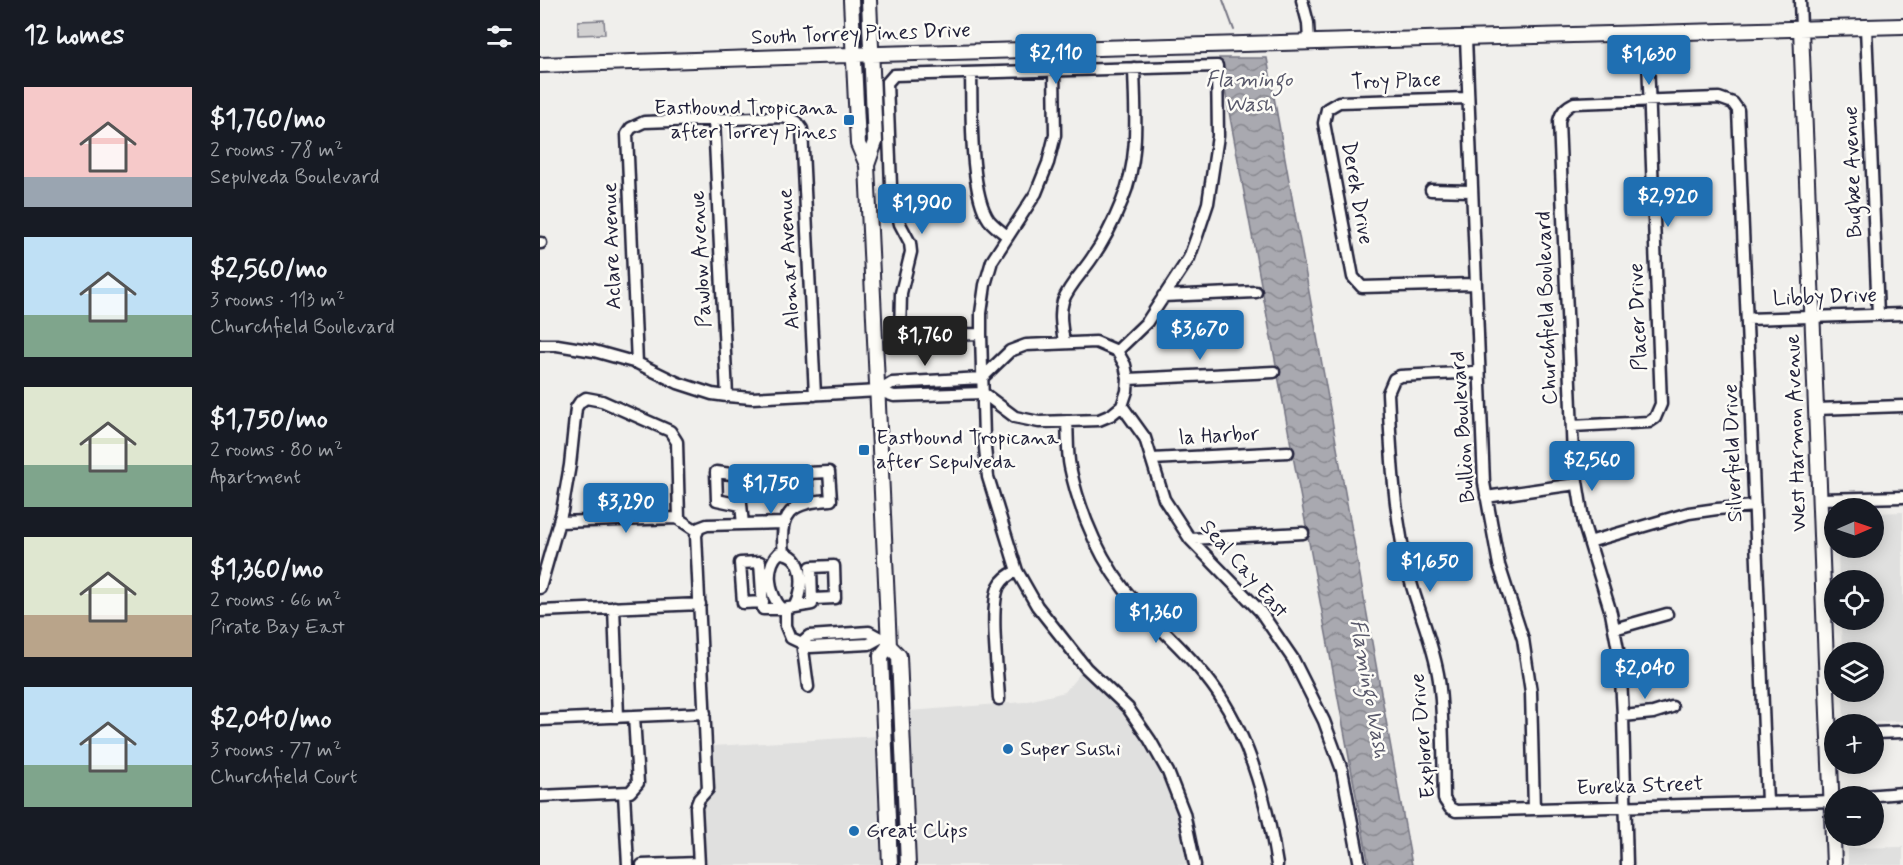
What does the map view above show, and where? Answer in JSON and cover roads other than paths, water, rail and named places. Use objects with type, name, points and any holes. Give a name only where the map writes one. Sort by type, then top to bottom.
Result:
[{"type":"main road","points":[[851,0],[858,144],[867,165],[879,391],[886,641],[881,656],[890,865]]},
{"type":"main road","points":[[867,165],[876,142],[869,0]]},
{"type":"main road","name":"South Torrey Pines Drive","points":[[540,65],[1903,26]]},
{"type":"main road","name":"West Harmon Avenue","points":[[1801,29],[1831,714]]},
{"type":"main road","points":[[886,641],[899,656],[908,865]]},
{"type":"main road","points":[[883,694],[892,714],[896,757],[904,766]]},
{"type":"main road","name":"West Harmon Avenue","points":[[1834,846],[1834,865]]},
{"type":"street","points":[[1302,0],[1308,23],[1309,42]]},
{"type":"street","name":"West Harmon Avenue","points":[[1800,0],[1801,29]]},
{"type":"street","name":"Bugbee Avenue","points":[[1866,27],[1878,315]]},
{"type":"street","name":"Placer Drive","points":[[1572,426],[1649,422],[1655,418],[1661,404],[1647,33]]},
{"type":"street","name":"Bullion Boulevard","points":[[1466,38],[1474,284],[1486,498],[1499,565],[1524,649],[1531,692],[1534,809]]},
{"type":"street","points":[[981,334],[900,336],[901,293],[911,252],[910,243],[900,224],[891,186],[887,83],[894,75],[1217,66],[1218,136],[1208,203],[1189,258],[1147,322],[1118,351]]},
{"type":"street","points":[[1064,342],[1061,319],[1063,301],[1105,237],[1123,200],[1134,164],[1136,134],[1134,68]]},
{"type":"street","points":[[1054,70],[1055,135],[1048,164],[1036,193],[1006,236],[992,261],[985,285],[981,334],[988,477],[1017,571],[1037,606],[1086,668],[1128,708],[1168,771],[1184,813],[1195,865]]},
{"type":"street","points":[[971,73],[975,183],[989,220],[1006,236]]},
{"type":"street","name":"Troy Place","points":[[1327,109],[1332,104],[1340,102],[1467,98]]},
{"type":"street","name":"Silverfield Drive","points":[[1649,100],[1719,98],[1733,103],[1740,119],[1767,802]]},
{"type":"street","name":"Churchfield Boulevard","points":[[1627,865],[1620,660],[1576,484],[1559,121],[1560,114],[1566,106],[1574,103],[1649,100]]},
{"type":"street","name":"Derek Drive","points":[[1327,109],[1324,123],[1356,283],[1362,287],[1474,284]]},
{"type":"street","name":"Alomar Avenue","points":[[714,120],[784,117],[797,122],[802,129],[815,395]]},
{"type":"street","name":"Aclare Avenue","points":[[637,363],[627,134],[631,128],[644,122],[714,120]]},
{"type":"street","name":"Pawlow Avenue","points":[[714,120],[727,396]]},
{"type":"street","points":[[1431,190],[1471,191]]},
{"type":"street","points":[[1163,296],[1256,292]]},
{"type":"street","name":"Libby Drive","points":[[1747,319],[1903,314]]},
{"type":"street","points":[[540,345],[594,351],[637,363],[678,383],[712,394],[752,398],[879,391],[894,396],[982,386],[1010,351],[1026,345],[1064,342],[1096,342],[1118,351],[1125,365],[1128,379],[1122,406],[1111,415],[1099,420],[1039,422],[1015,417],[982,386]]},
{"type":"street","points":[[1128,379],[1274,372]]},
{"type":"street","name":"Explorer Drive","points":[[1450,808],[1444,799],[1442,705],[1439,679],[1401,540],[1394,493],[1388,393],[1394,380],[1400,376],[1478,372]]},
{"type":"street","points":[[540,588],[559,522],[570,465],[576,408],[586,398],[602,401],[670,431],[677,442],[679,519]]},
{"type":"street","name":"Seal Cay East","points":[[1122,406],[1145,438],[1164,499],[1190,540],[1260,611],[1293,659],[1324,721],[1342,770],[1360,865]]},
{"type":"street","points":[[1816,409],[1903,406]]},
{"type":"street","points":[[1067,421],[1070,465],[1079,501],[1092,533],[1110,569],[1133,600],[1196,664],[1219,694],[1256,772],[1271,825],[1277,865]]},
{"type":"street","name":"la Harbor","points":[[1152,459],[1288,452]]},
{"type":"street","points":[[1486,498],[1576,484]]},
{"type":"street","points":[[1820,499],[1903,497]]},
{"type":"street","points":[[784,553],[783,523],[786,517],[808,502]]},
{"type":"street","points":[[741,505],[743,524]]},
{"type":"street","points":[[1589,542],[1689,513],[1755,506]]},
{"type":"street","points":[[559,522],[679,519],[698,531]]},
{"type":"street","points":[[642,865],[698,864],[696,807],[699,799],[708,789],[696,535],[699,528],[706,525],[783,523]]},
{"type":"street","points":[[1190,540],[1303,533]]},
{"type":"street","points":[[787,609],[776,602],[771,589],[770,565],[772,559],[779,553],[793,558],[800,569],[801,598],[787,609],[786,626],[791,638],[810,647],[886,641]]},
{"type":"street","points":[[999,699],[994,603],[999,585],[1006,577],[1017,571]]},
{"type":"street","points":[[763,602],[763,609],[787,609],[812,604],[813,599]]},
{"type":"street","points":[[540,611],[700,604]]},
{"type":"street","points":[[614,607],[618,717]]},
{"type":"street","points":[[1614,629],[1667,614]]},
{"type":"street","points":[[802,642],[808,687]]},
{"type":"street","points":[[1623,716],[1653,713],[1672,707]]},
{"type":"street","points":[[540,720],[705,713]]},
{"type":"street","points":[[540,796],[630,792],[638,783],[634,716]]},
{"type":"street","points":[[1884,733],[1903,732]]},
{"type":"street","points":[[624,793],[628,865]]},
{"type":"street","points":[[1884,794],[1903,793]]},
{"type":"street","name":"Eureka Street","points":[[1450,808],[1456,811],[1824,801]]},
{"type":"water","name":"Flamingo Wash","points":[[1219,58],[1267,58],[1412,865],[1369,865]]},
{"type":"waterway","name":"Flamingo Wash","points":[[1223,0],[1234,30]]},
{"type":"place","name":"Eastbound Tropicana after Torrey Pines","points":[[849,120]]},
{"type":"place","name":"Eastbound Tropicana after Sepulveda","points":[[864,450]]},
{"type":"place","name":"Super Sushi","points":[[1008,749]]},
{"type":"place","name":"Great Clips","points":[[854,831]]}]
